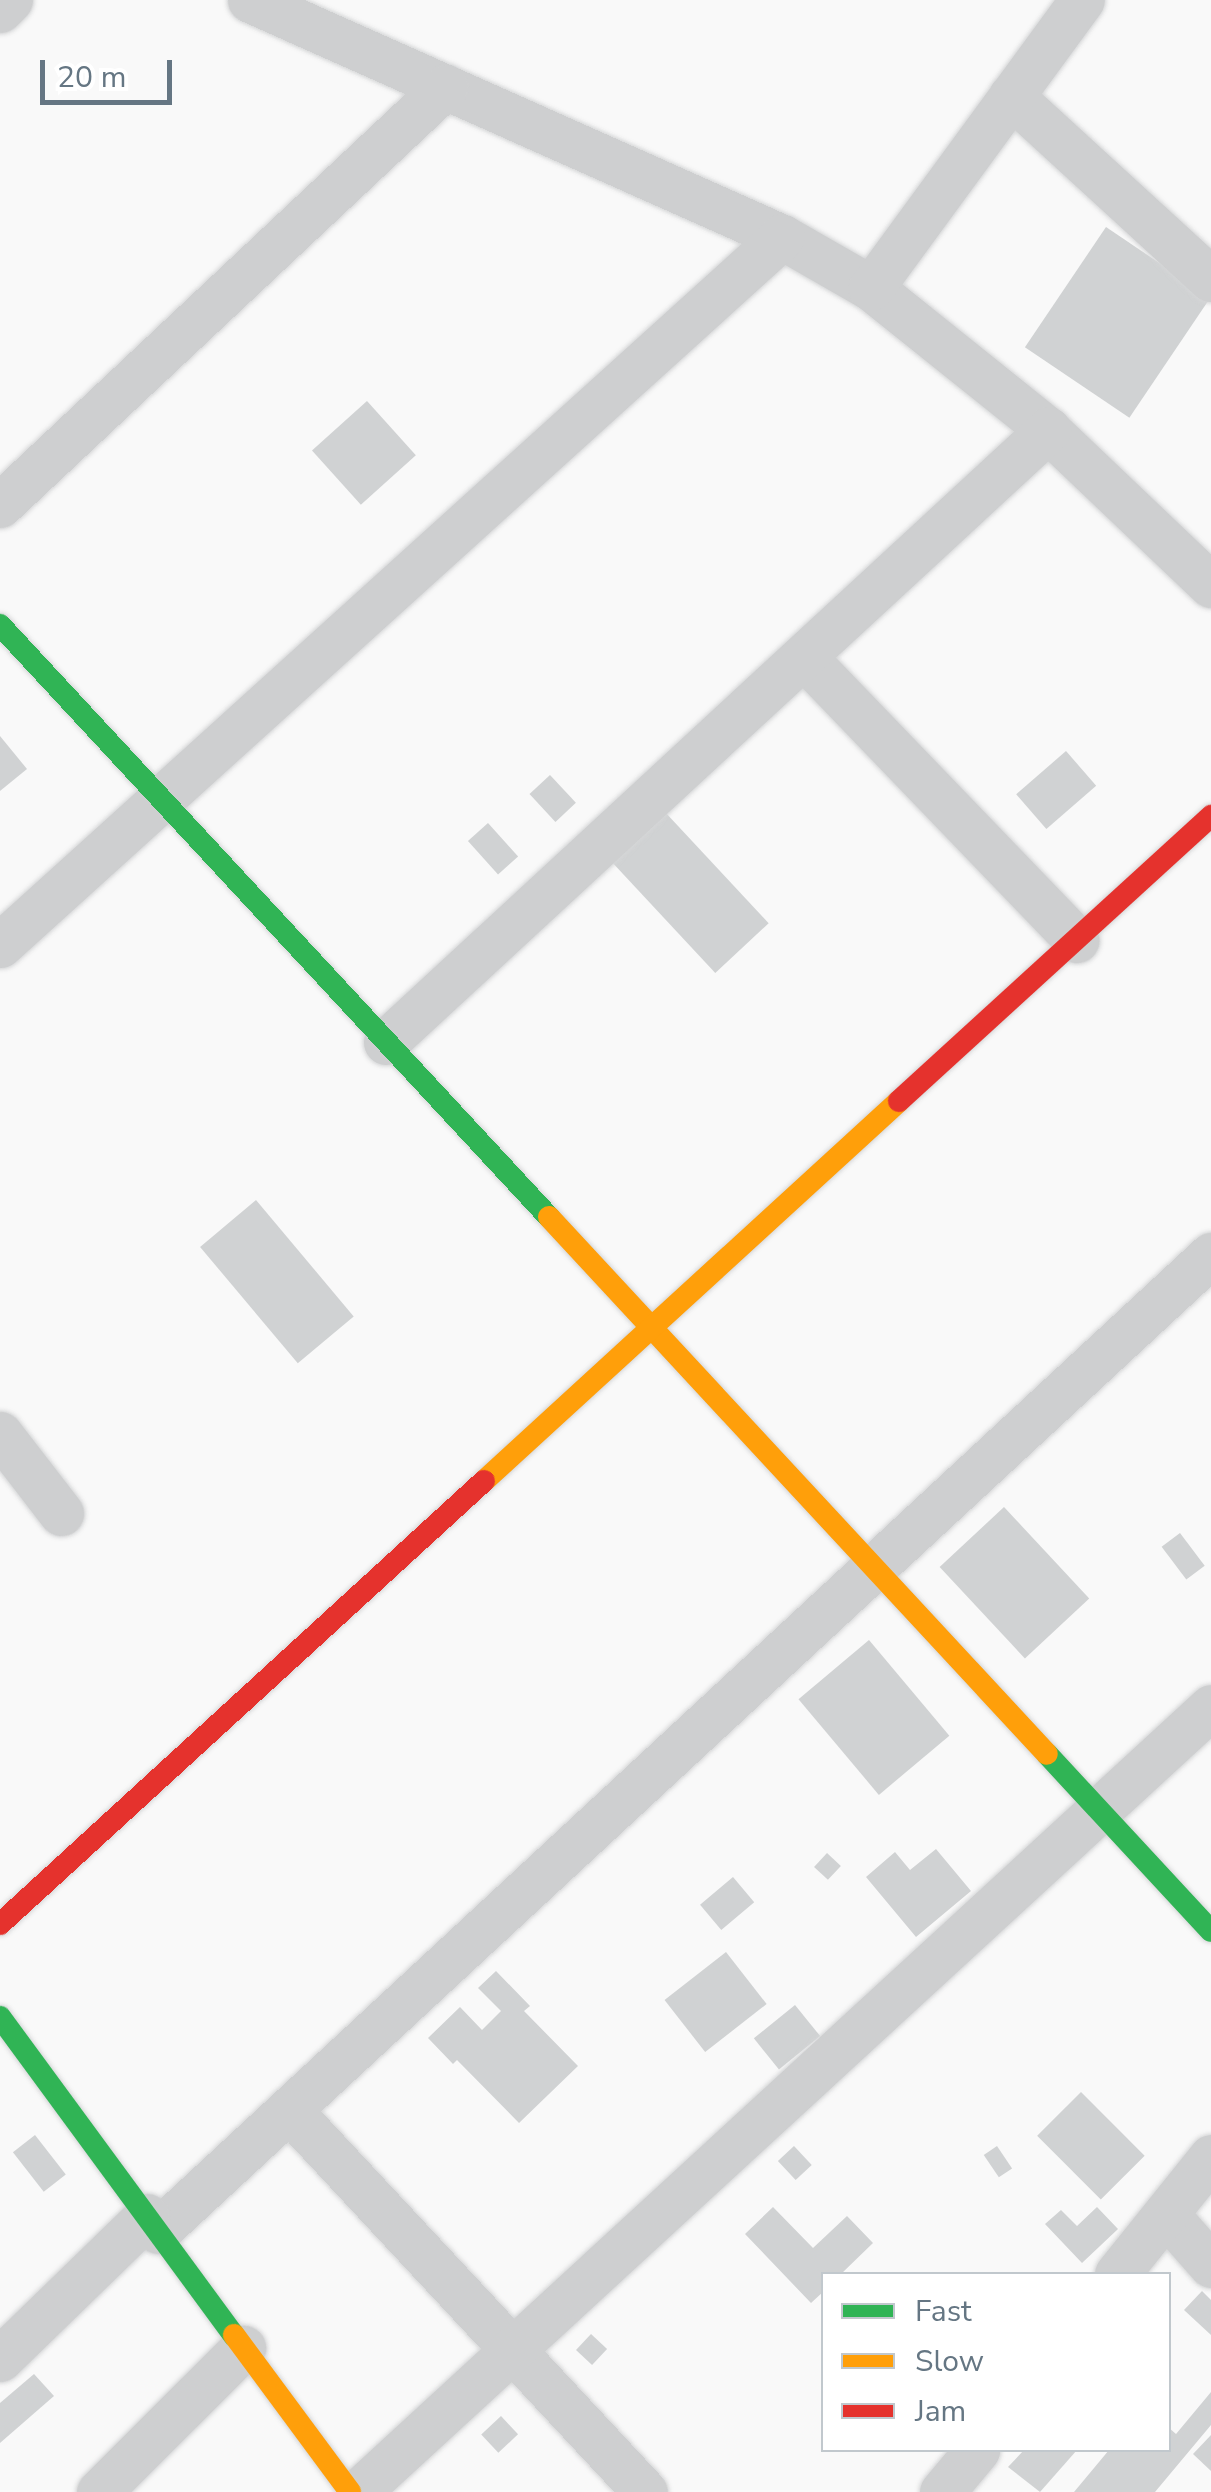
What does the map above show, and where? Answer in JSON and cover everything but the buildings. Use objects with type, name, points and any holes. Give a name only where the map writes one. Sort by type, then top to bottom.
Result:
[{"type":"street","points":[[0,10],[10,0]]},
{"type":"street","points":[[250,0],[782,237],[871,288],[1048,430],[1211,586]]},
{"type":"street","points":[[871,288],[1082,0]]},
{"type":"street","points":[[0,505],[445,86]]},
{"type":"street","points":[[1011,96],[1211,278]]},
{"type":"street","points":[[0,945],[782,237]]},
{"type":"street","points":[[386,1042],[1048,430]]},
{"type":"street","points":[[0,625],[1211,1931]]},
{"type":"street","points":[[804,657],[1076,940]]},
{"type":"street","points":[[0,1924],[1211,816]]},
{"type":"street","points":[[0,2359],[288,2110],[1211,1255]]},
{"type":"street","points":[[0,1434],[60,1513]]},
{"type":"street","points":[[0,2017],[354,2492],[1211,1707]]},
{"type":"street","points":[[288,2110],[646,2492]]},
{"type":"street","points":[[1119,2272],[1211,2157]]},
{"type":"street","points":[[1166,2214],[1211,2265]]},
{"type":"street","points":[[99,2492],[243,2348]]},
{"type":"traffic: fast","points":[[0,625],[549,1217]]},
{"type":"traffic: fast","points":[[1047,1754],[1211,1931]]},
{"type":"traffic: fast","points":[[0,2017],[234,2335]]},
{"type":"traffic: slow","points":[[484,1481],[899,1101]]},
{"type":"traffic: slow","points":[[549,1217],[1047,1754]]},
{"type":"traffic: slow","points":[[234,2335],[350,2492]]},
{"type":"traffic: jam","points":[[899,1101],[1211,816]]},
{"type":"traffic: jam","points":[[0,1924],[484,1481]]}]
